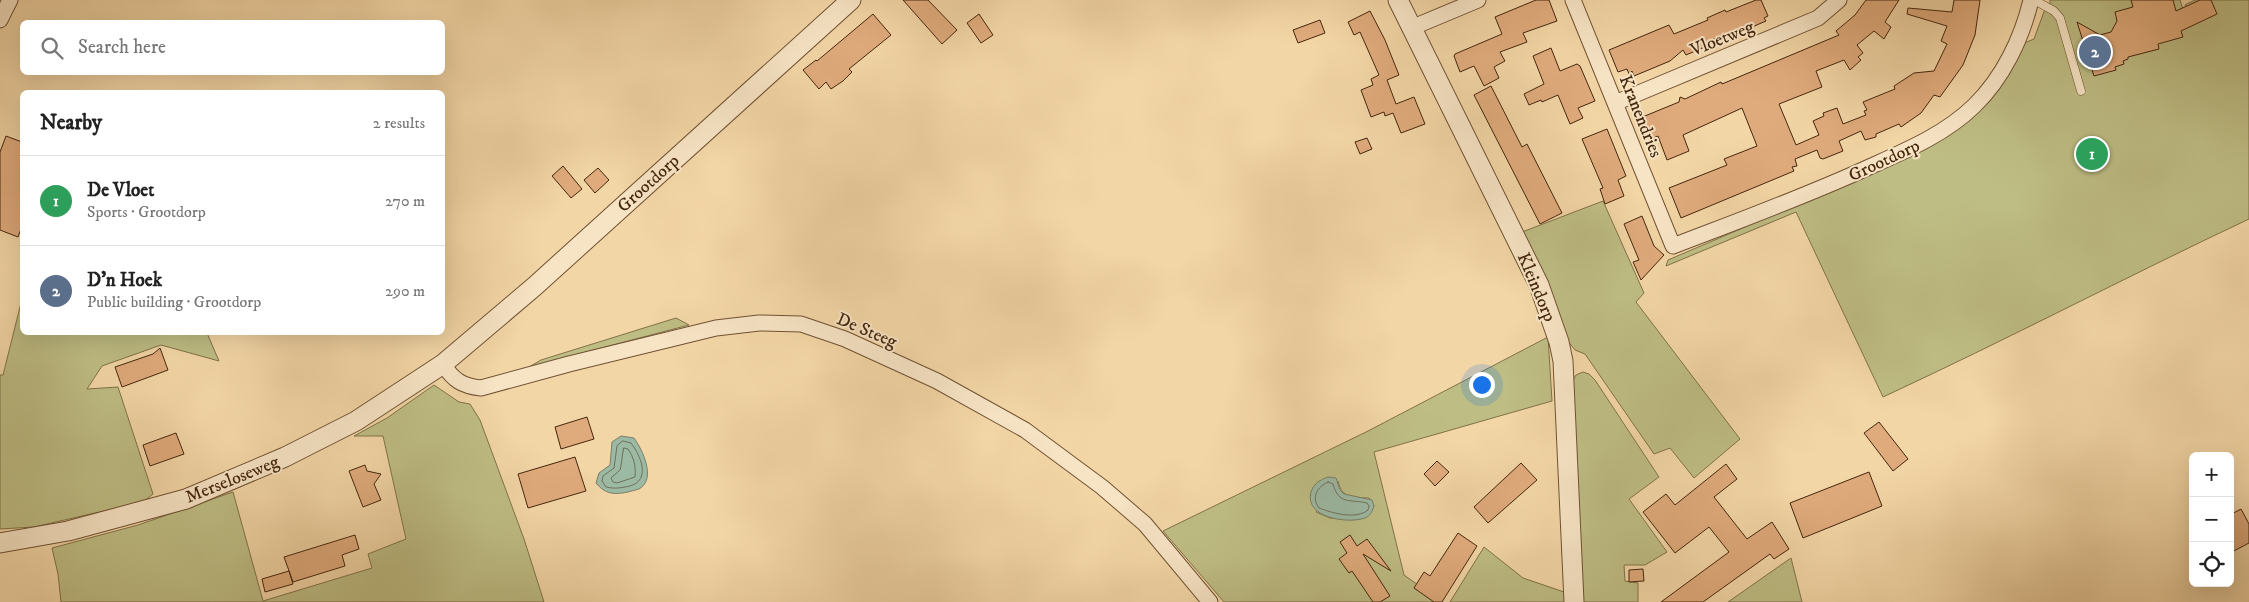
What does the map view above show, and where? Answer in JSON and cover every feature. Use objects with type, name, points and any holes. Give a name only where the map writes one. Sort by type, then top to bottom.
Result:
[{"type":"street","points":[[0,20],[10,0]]},
{"type":"street","name":"Grootdorp","points":[[443,364],[535,286],[851,0]]},
{"type":"street","name":"Kleindorp","points":[[1398,0],[1539,285],[1559,342],[1563,370],[1574,602]]},
{"type":"street","points":[[1411,28],[1478,0]]},
{"type":"street","name":"Kranendries","points":[[1573,0],[1674,246]]},
{"type":"street","name":"Vloetweg","points":[[1615,103],[1818,18],[1839,0]]},
{"type":"street","name":"Grootdorp","points":[[1674,246],[1820,190],[1945,131],[1975,105],[1998,78],[2026,20],[2032,0]]},
{"type":"street","name":"De Steeg","points":[[443,364],[452,378],[467,387],[481,388],[716,328],[759,323],[801,324],[845,339],[937,381],[1024,430],[1102,488],[1145,524],[1210,602]]},
{"type":"street","name":"Merseloseweg","points":[[0,543],[68,531],[186,499],[286,457],[356,422],[443,364]]},
{"type":"lane","name":"Grootdorp","points":[[2032,0],[2054,11],[2060,18],[2081,91]]},
{"type":"shaded area","points":[[2050,0],[2180,0],[2184,12],[2187,10],[2185,5],[2195,0],[2249,0],[2249,219],[1883,397],[1796,212],[1666,266],[1668,260],[1918,153],[1941,138],[2022,44],[2034,39],[2045,9],[2050,9]]},
{"type":"shaded area","points":[[1603,201],[1644,293],[1636,302],[1740,439],[1694,478],[1670,448],[1654,454],[1585,354],[1575,350],[1567,340],[1522,232]]},
{"type":"shaded area","points":[[20,307],[20,335],[208,335],[219,361],[161,345],[102,366],[87,389],[118,387],[153,494],[143,502],[34,527],[0,529],[0,375],[3,375]]},
{"type":"shaded area","points":[[676,318],[689,325],[529,367],[541,360]]},
{"type":"shaded area","points":[[1548,337],[1552,401],[1374,452],[1404,575],[1442,602],[1224,602],[1163,531],[1368,431]],"holes":[[[1338,481],[1340,487],[1349,496],[1369,498],[1374,506],[1357,519],[1330,518],[1316,512]]]},
{"type":"shaded area","points":[[1583,372],[1589,374],[1595,380],[1659,477],[1629,499],[1667,552],[1645,565],[1624,565],[1625,581],[1638,583],[1638,602],[1582,602],[1572,382],[1576,375]]},
{"type":"shaded area","points":[[434,385],[459,402],[470,404],[480,420],[524,539],[544,602],[61,602],[58,574],[52,548],[138,525],[233,492],[263,601],[372,568],[368,554],[406,539],[383,436],[354,436],[387,418]]},
{"type":"shaded area","points":[[1484,547],[1523,578],[1567,593],[1567,602],[1450,602]]},
{"type":"shaded area","points":[[1791,558],[1802,602],[1728,602]]},
{"type":"water","points":[[621,436],[634,438],[644,456],[647,478],[639,489],[614,493],[606,491],[596,483],[599,473],[610,465],[612,442]]},
{"type":"water","points":[[1328,477],[1336,478],[1340,490],[1344,494],[1372,500],[1374,506],[1370,515],[1358,520],[1339,519],[1329,517],[1314,508],[1311,501],[1312,489],[1322,479]]},
{"type":"building","points":[[903,0],[928,0],[957,30],[942,44]]},
{"type":"building","points":[[1536,0],[1549,0],[1557,21],[1523,33],[1527,42],[1500,52],[1505,61],[1494,67],[1499,78],[1484,86],[1474,66],[1460,72],[1455,54],[1502,34],[1495,17]]},
{"type":"building","points":[[1756,0],[1761,0],[1768,16],[1764,18],[1766,21],[1738,33],[1737,31],[1713,39],[1714,43],[1686,55],[1683,50],[1670,61],[1634,76],[1632,71],[1629,74],[1627,69],[1618,72],[1609,50],[1669,25],[1674,34],[1708,20],[1707,18],[1725,10],[1726,12]]},
{"type":"building","points":[[1866,0],[1899,0],[1885,22],[1891,27],[1884,39],[1874,31],[1857,45],[1863,53],[1858,57],[1861,60],[1850,70],[1844,60],[1816,71],[1822,87],[1779,104],[1796,145],[1819,135],[1813,121],[1824,116],[1823,113],[1837,108],[1843,124],[1866,115],[1864,111],[1867,110],[1863,102],[1895,89],[1894,86],[1914,73],[1934,71],[1947,44],[1941,41],[1947,26],[1907,14],[1908,8],[1952,12],[1954,0],[1980,0],[1975,35],[1963,65],[1940,97],[1934,95],[1921,113],[1901,127],[1899,124],[1876,134],[1876,137],[1865,140],[1861,131],[1839,141],[1843,151],[1823,159],[1820,158],[1817,150],[1795,159],[1797,166],[1792,167],[1794,171],[1681,218],[1669,188],[1727,165],[1724,159],[1757,146],[1742,108],[1683,135],[1689,151],[1667,160],[1658,136],[1649,140],[1640,118],[1679,102],[1680,97],[1685,99],[1721,82],[1722,84],[1839,35],[1836,31],[1855,15]]},
{"type":"building","points":[[2131,0],[2173,0],[2176,11],[2200,0],[2211,0],[2217,14],[2181,31],[2183,37],[2158,44],[2159,49],[2128,57],[2128,59],[2123,61],[2124,64],[2115,67],[2116,70],[2094,76],[2077,22],[2100,35],[2111,32],[2117,21],[2115,12],[2133,7]]},
{"type":"building","points":[[1370,11],[1385,40],[1399,75],[1387,80],[1396,104],[1414,97],[1425,124],[1401,133],[1393,113],[1385,116],[1384,112],[1371,117],[1361,90],[1373,85],[1371,79],[1379,75],[1360,32],[1354,35],[1348,22]]},
{"type":"building","points":[[873,14],[891,35],[849,69],[852,72],[843,81],[831,89],[826,82],[819,89],[803,70],[817,61]]},
{"type":"building","points":[[979,14],[993,35],[981,43],[967,23]]},
{"type":"building","points":[[1320,20],[1325,33],[1298,43],[1293,30]]},
{"type":"building","points":[[1551,48],[1560,71],[1577,64],[1580,66],[1595,101],[1578,108],[1583,118],[1570,124],[1558,95],[1529,105],[1524,94],[1544,84],[1533,56]]},
{"type":"building","points":[[1491,86],[1522,147],[1527,144],[1562,213],[1540,224],[1474,95]]},
{"type":"building","points":[[1607,129],[1626,176],[1618,180],[1624,196],[1605,204],[1600,189],[1603,188],[1582,139]]},
{"type":"building","points":[[6,136],[20,141],[20,232],[18,237],[0,230],[0,152]]},
{"type":"building","points":[[1367,138],[1372,149],[1360,154],[1355,142]]},
{"type":"building","points":[[563,166],[582,189],[571,198],[552,176]]},
{"type":"building","points":[[598,168],[609,180],[595,193],[584,180]]},
{"type":"building","points":[[1642,216],[1654,246],[1664,255],[1641,280],[1633,262],[1639,260],[1624,224]]},
{"type":"building","points":[[160,348],[168,370],[122,387],[115,367],[153,354]]},
{"type":"building","points":[[587,417],[594,439],[561,449],[555,427]]},
{"type":"building","points":[[1879,422],[1908,459],[1893,471],[1864,433]]},
{"type":"building","points":[[176,433],[184,454],[150,466],[143,445]]},
{"type":"building","points":[[575,457],[586,491],[528,508],[518,474]]},
{"type":"building","points":[[1437,461],[1449,472],[1435,486],[1424,474]]},
{"type":"building","points":[[1521,463],[1537,480],[1488,523],[1474,507]]},
{"type":"building","points":[[1726,464],[1737,479],[1714,497],[1747,539],[1772,522],[1789,549],[1774,559],[1770,554],[1703,602],[1661,602],[1729,552],[1709,527],[1675,553],[1643,512],[1666,494],[1675,505]]},
{"type":"building","points":[[365,465],[367,471],[381,474],[374,484],[381,500],[363,507],[349,471]]},
{"type":"building","points":[[1869,472],[1882,506],[1803,538],[1790,503]]},
{"type":"building","points":[[2241,509],[2249,524],[2249,543],[2234,551],[2234,542],[2234,513]]},
{"type":"building","points":[[1458,533],[1477,546],[1442,602],[1434,602],[1414,588],[1424,572],[1430,576]]},
{"type":"building","points":[[355,535],[359,549],[342,555],[345,566],[293,582],[284,557]]},
{"type":"building","points":[[1350,535],[1357,546],[1367,539],[1391,571],[1363,554],[1390,596],[1380,602],[1373,602],[1352,571],[1349,573],[1339,559],[1347,553],[1340,542]]},
{"type":"building","points":[[1643,569],[1644,581],[1629,582],[1629,570]]},
{"type":"building","points":[[289,571],[293,584],[265,592],[262,579]]},
{"type":"place","name":"D'n Hoek","points":[[2095,52]]},
{"type":"place","name":"De Vloet","points":[[2092,154]]}]
